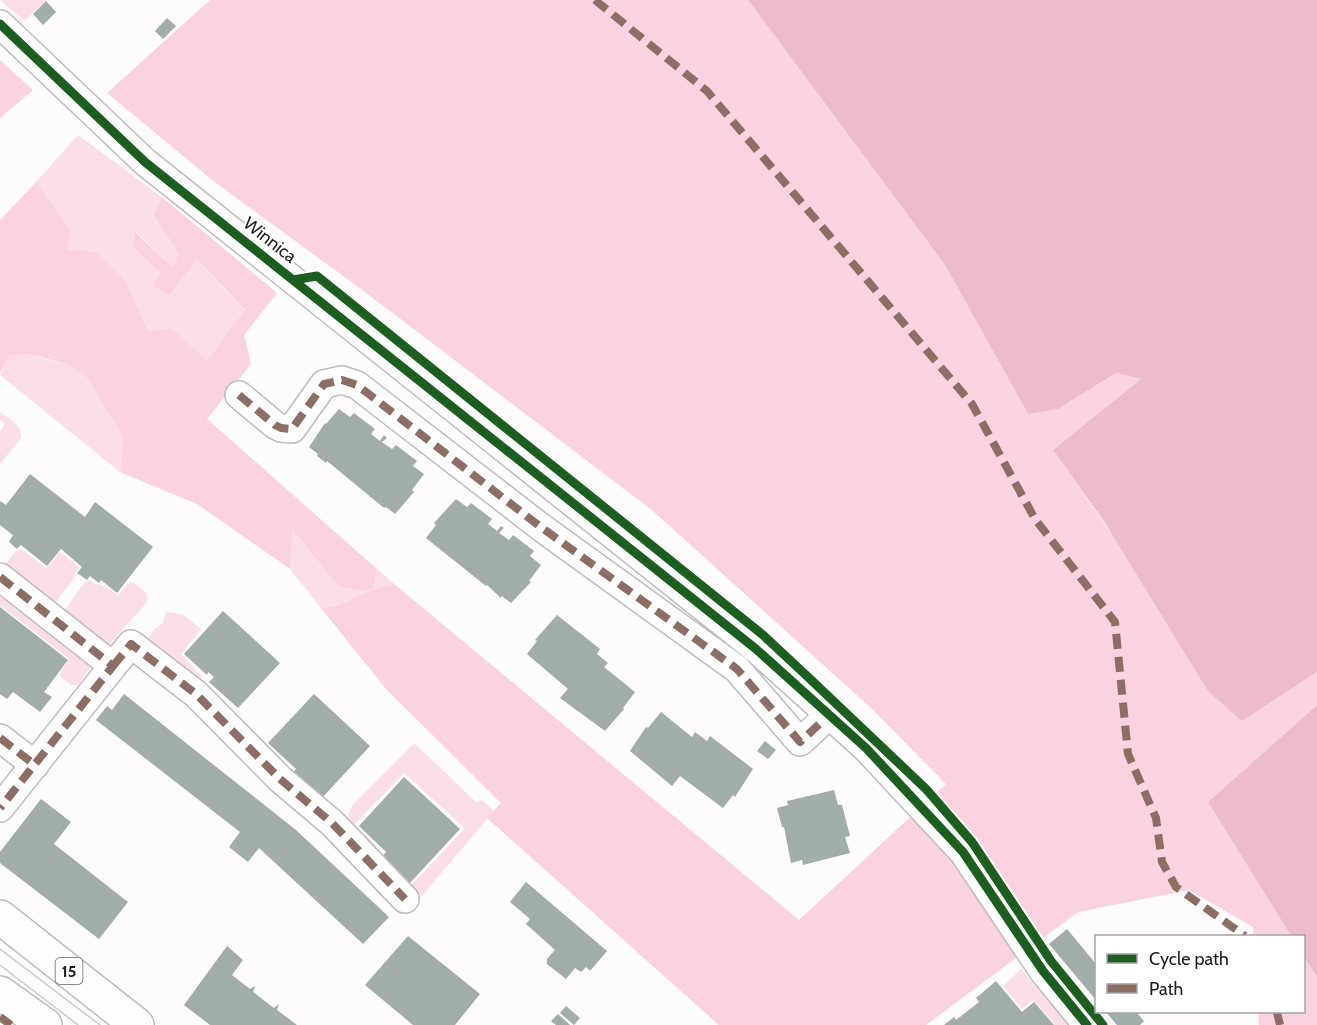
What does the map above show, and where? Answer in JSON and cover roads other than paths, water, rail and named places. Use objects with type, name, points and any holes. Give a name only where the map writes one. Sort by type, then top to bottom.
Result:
[{"type":"main road","name":"15","points":[[0,917],[137,1025]]},
{"type":"main road","points":[[0,993],[45,1025]]},
{"type":"street","name":"Winnica","points":[[0,24],[145,162],[756,648],[866,748],[963,852],[1043,970],[1087,1025]]},
{"type":"street","points":[[239,395],[275,425],[291,429],[324,384],[342,380],[357,385],[542,528],[736,669],[800,742],[829,715]]},
{"type":"street","points":[[0,577],[113,666]]},
{"type":"street","points":[[0,808],[131,644],[196,694],[280,779],[332,823],[405,898]]},
{"type":"street","points":[[0,738],[35,765]]},
{"type":"tram line","points":[[0,949],[100,1025]]},
{"type":"tram line","points":[[0,965],[78,1025]]}]
